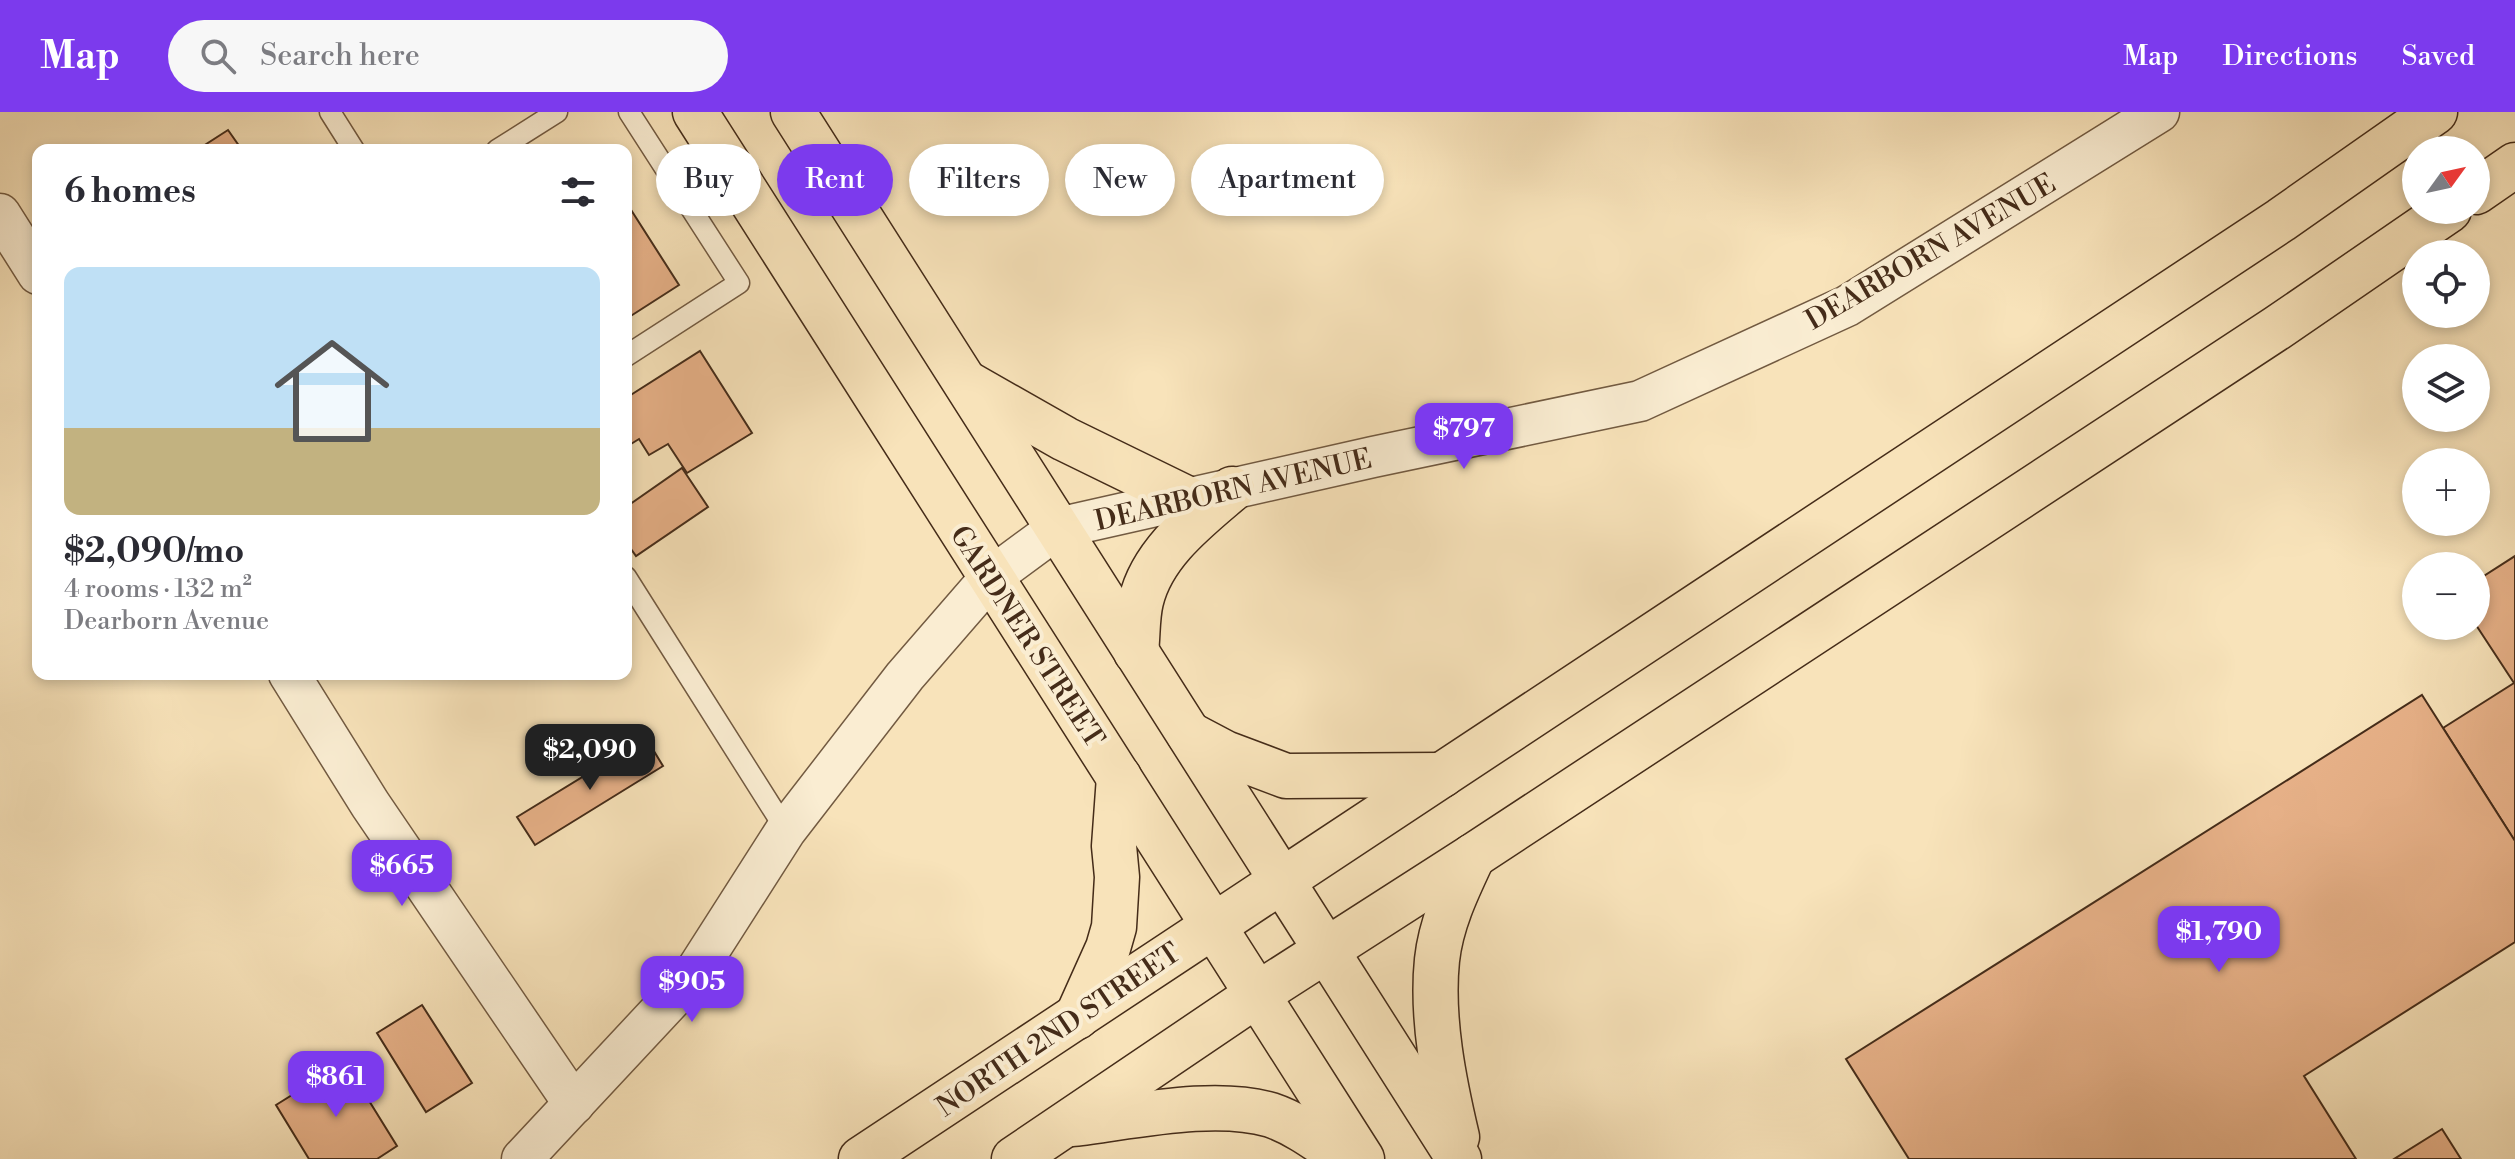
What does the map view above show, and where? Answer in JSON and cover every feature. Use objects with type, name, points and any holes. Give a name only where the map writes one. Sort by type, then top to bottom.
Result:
[{"type":"main road","name":"GARDNER STREET","points":[[695,112],[716,144]]},
{"type":"main road","points":[[793,112],[1460,1159]]},
{"type":"main road","name":"NORTH 2ND STREET","points":[[861,1159],[2281,220],[2435,112]]},
{"type":"main road","points":[[2490,182],[2515,165]]},
{"type":"main road","name":"GARDNER STREET","points":[[761,216],[1362,1159]]},
{"type":"main road","points":[[1014,1159],[1258,994],[2277,328],[2429,224]]},
{"type":"main road","points":[[967,383],[1065,439],[1188,499]]},
{"type":"main road","points":[[1136,652],[1141,600],[1153,574],[1191,523],[1232,489]]},
{"type":"main road","points":[[1189,734],[1225,753],[1286,776],[1442,775]]},
{"type":"main road","points":[[1077,1017],[1108,948],[1114,927],[1117,877],[1114,846],[1119,777]]},
{"type":"main road","points":[[1460,1159],[1446,1085],[1436,972],[1451,902],[1473,856]]},
{"type":"main road","points":[[1066,1125],[1207,1108],[1244,1109],[1273,1116],[1304,1131],[1346,1159]]},
{"type":"street","name":"DEARBORN AVENUE","points":[[522,1159],[692,977],[786,830],[905,676],[990,578],[1058,528],[1640,401],[1847,306],[2159,112]]},
{"type":"street","points":[[0,214],[32,265]]},
{"type":"street","points":[[293,680],[370,804],[574,1104]]},
{"type":"lane","points":[[330,112],[350,144]]},
{"type":"lane","points":[[506,144],[557,112]]},
{"type":"lane","points":[[629,112],[656,154]]},
{"type":"lane","points":[[632,352],[739,283],[696,216]]},
{"type":"lane","points":[[632,586],[786,830]]},
{"type":"building","points":[[228,130],[238,144],[206,144]]},
{"type":"building","points":[[632,211],[679,285],[632,315]]},
{"type":"building","points":[[700,351],[752,433],[687,473],[668,444],[649,455],[639,439],[632,443],[632,394]]},
{"type":"building","points":[[682,468],[708,507],[636,556],[632,550],[632,503]]},
{"type":"building","points":[[2515,556],[2515,841],[2443,728],[2514,683],[2486,640],[2490,640],[2490,572]]},
{"type":"building","points":[[2422,695],[2515,841],[2515,942],[2304,1076],[2356,1159],[1909,1159],[1846,1059]]},
{"type":"building","points":[[646,738],[663,766],[535,845],[517,817]]},
{"type":"building","points":[[422,1005],[472,1083],[426,1112],[377,1033]]},
{"type":"building","points":[[345,1062],[397,1146],[377,1159],[309,1159],[276,1105]]},
{"type":"building","points":[[2442,1129],[2461,1159],[2394,1159]]}]
